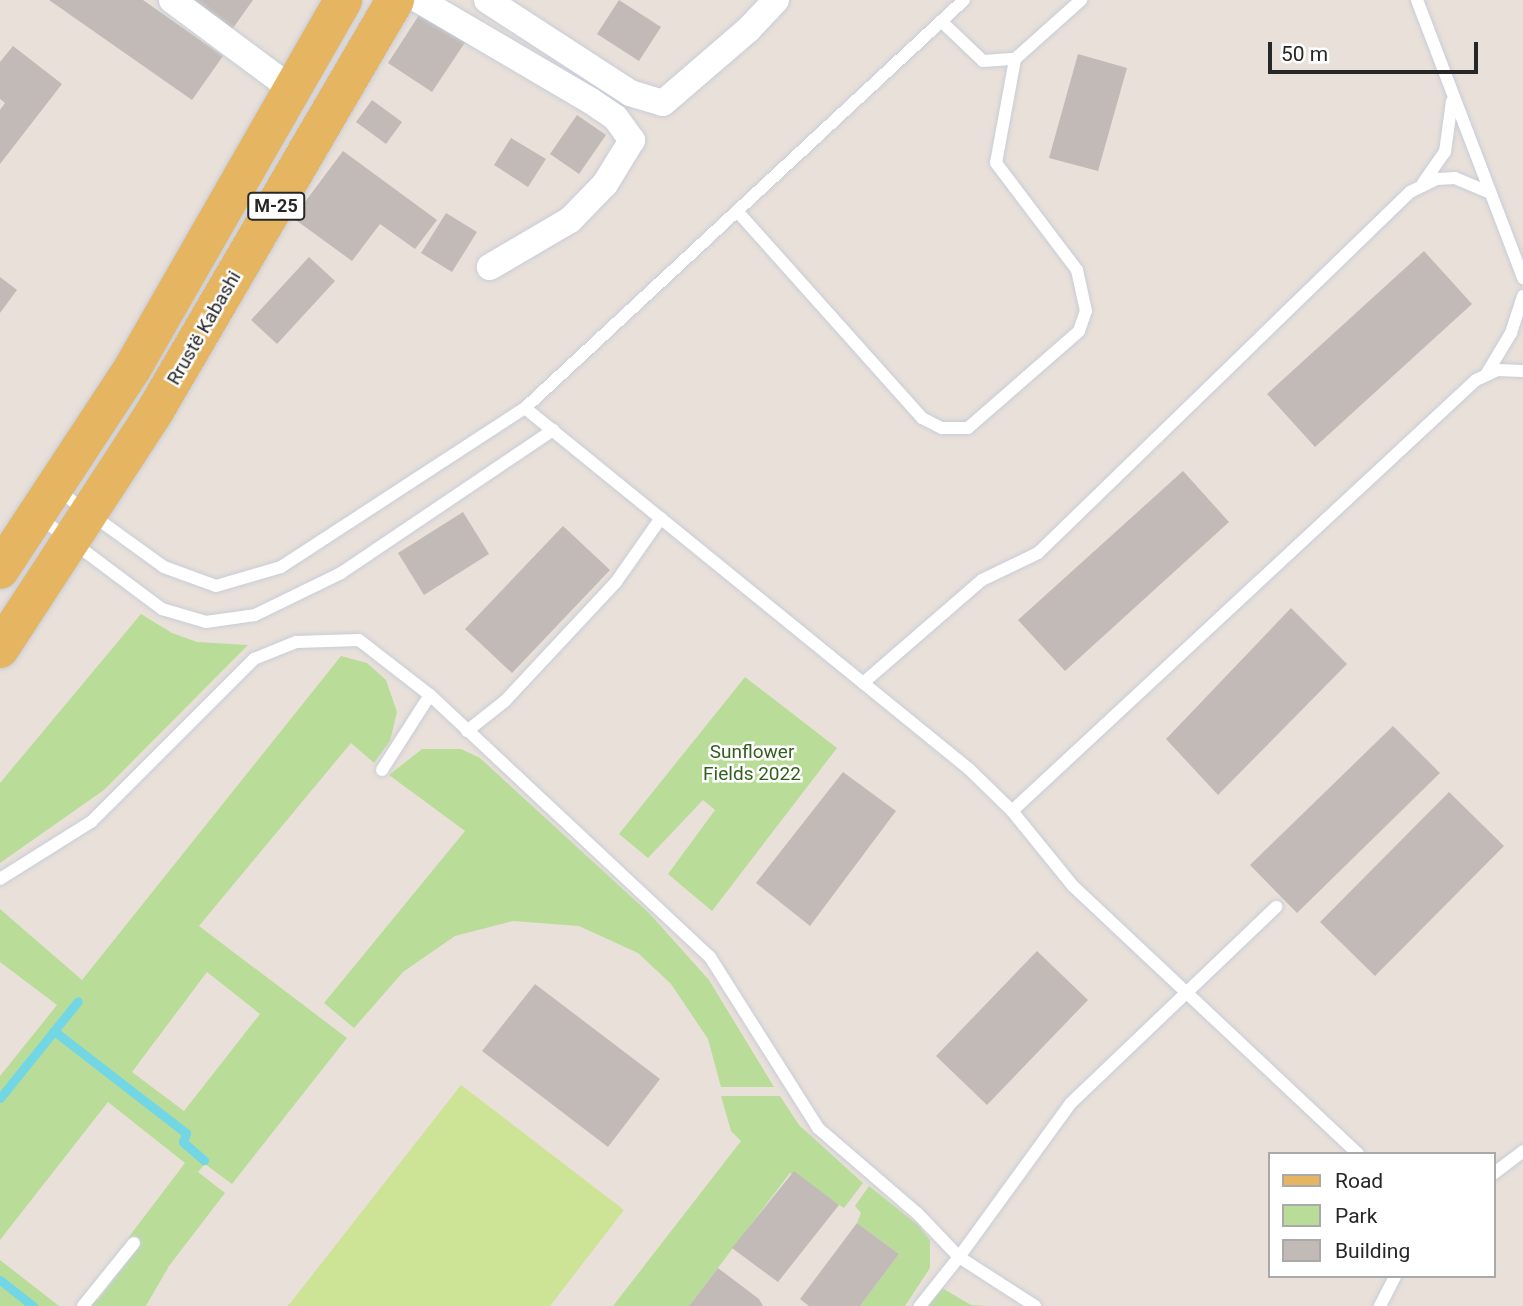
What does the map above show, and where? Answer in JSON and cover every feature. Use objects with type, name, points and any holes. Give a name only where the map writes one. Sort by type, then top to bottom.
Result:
[{"type":"main road","name":"M-25","points":[[0,570],[132,369],[343,0]]},
{"type":"main road","name":"Rrustë Kabashi","points":[[0,649],[155,411],[395,0]]},
{"type":"street","points":[[172,0],[292,89]]},
{"type":"street","points":[[419,0],[607,112],[626,128],[632,140],[605,184],[570,220],[490,267]]},
{"type":"street","points":[[487,0],[630,93],[663,103],[748,30],[776,0]]},
{"type":"lane","points":[[45,501],[80,526],[164,568],[216,586],[281,568],[525,408],[964,0]]},
{"type":"lane","points":[[737,211],[922,418],[942,428],[968,429],[1079,331],[1086,312],[1077,270],[996,163],[1015,59],[1081,0]]},
{"type":"lane","points":[[1416,0],[1523,278]]},
{"type":"lane","points":[[941,21],[983,61],[1015,59]]},
{"type":"lane","points":[[863,683],[982,580],[1038,552],[1423,184],[1445,152],[1452,94]]},
{"type":"lane","points":[[1423,184],[1455,178],[1490,193]]},
{"type":"lane","points":[[1012,811],[1487,373],[1511,333],[1523,296]]},
{"type":"lane","points":[[1487,373],[1523,371]]},
{"type":"lane","points":[[525,408],[969,769],[1012,811],[1073,886],[1186,996],[1356,1152]]},
{"type":"lane","points":[[45,501],[80,526],[162,609],[206,622],[255,615],[341,573],[554,430]]},
{"type":"lane","points":[[467,731],[505,701],[616,582],[661,518]]},
{"type":"lane","points":[[0,880],[91,822],[254,659],[267,652],[310,640],[359,640],[430,695],[710,957],[818,1128],[918,1214],[959,1257],[1035,1306]]},
{"type":"lane","points":[[382,770],[430,695]]},
{"type":"lane","points":[[920,1306],[1071,1103],[1186,996],[1276,907]]},
{"type":"lane","points":[[1495,1172],[1523,1151]]},
{"type":"lane","points":[[83,1306],[134,1243]]},
{"type":"lane","points":[[1380,1306],[1394,1278]]},
{"type":"green space","points":[[141,614],[172,633],[197,642],[248,645],[104,790],[0,863],[0,783]]},
{"type":"green space","points":[[341,656],[367,663],[386,680],[397,712],[390,741],[374,763],[351,743],[199,926],[347,1038],[232,1184],[205,1164],[198,1172],[225,1193],[169,1266],[146,1306],[83,1306],[91,1296],[98,1300],[138,1247],[128,1238],[185,1163],[108,1102],[0,1240],[0,1076],[57,1005],[0,962],[0,909],[82,980]],"holes":[[[207,972],[260,1014],[184,1111],[132,1072]]]},
{"type":"green space","name":"Sunflower Fields 2022","points":[[745,677],[837,748],[712,911],[668,874],[715,810],[703,800],[648,858],[619,834]]},
{"type":"green space","points":[[422,749],[461,749],[480,758],[649,913],[709,980],[774,1087],[721,1087],[708,1039],[671,984],[638,953],[579,926],[513,921],[455,936],[403,972],[354,1028],[324,1003],[465,831],[389,775]]},
{"type":"green space","points":[[461,1085],[624,1210],[550,1306],[288,1306]]},
{"type":"green space","points":[[721,1096],[780,1096],[799,1125],[863,1183],[844,1208],[790,1173],[689,1306],[613,1306],[741,1141],[731,1131]]},
{"type":"green space","points":[[869,1186],[918,1225],[930,1240],[930,1268],[905,1306],[860,1306],[899,1254],[857,1223],[861,1213],[855,1206]]},
{"type":"green space","points":[[0,1260],[59,1306],[0,1306]]},
{"type":"green space","points":[[942,1288],[971,1305],[989,1306],[927,1306]]},
{"type":"building","points":[[49,0],[143,0],[223,56],[192,100]]},
{"type":"building","points":[[179,0],[253,0],[228,35]]},
{"type":"building","points":[[619,0],[661,27],[639,61],[597,34]]},
{"type":"building","points":[[421,12],[466,41],[432,92],[388,63]]},
{"type":"building","points":[[13,46],[62,84],[0,164],[0,110],[5,103],[0,99],[0,62]]},
{"type":"building","points":[[1078,54],[1127,68],[1098,171],[1049,158]]},
{"type":"building","points":[[372,100],[402,122],[386,144],[356,122]]},
{"type":"building","points":[[577,115],[606,135],[579,174],[550,154]]},
{"type":"building","points":[[511,138],[546,159],[528,187],[494,165]]},
{"type":"building","points":[[343,151],[437,220],[415,249],[380,224],[352,261],[293,218]]},
{"type":"building","points":[[446,213],[477,232],[452,272],[421,253]]},
{"type":"building","points":[[1424,251],[1472,304],[1315,447],[1267,394]]},
{"type":"building","points":[[309,257],[335,281],[277,344],[251,320]]},
{"type":"building","points":[[0,277],[17,290],[0,313]]},
{"type":"building","points":[[1183,471],[1229,522],[1065,671],[1018,620]]},
{"type":"building","points":[[463,512],[489,554],[424,595],[398,553]]},
{"type":"building","points":[[563,526],[610,570],[512,673],[465,629]]},
{"type":"building","points":[[1291,608],[1347,664],[1218,795],[1166,739]]},
{"type":"building","points":[[1393,726],[1440,773],[1297,913],[1250,865]]},
{"type":"building","points":[[843,772],[896,811],[810,926],[756,883]]},
{"type":"building","points":[[1449,792],[1504,846],[1375,976],[1320,922]]},
{"type":"building","points":[[1037,951],[1088,1000],[987,1105],[936,1056]]},
{"type":"building","points":[[535,984],[660,1079],[608,1147],[482,1051]]},
{"type":"building","points":[[794,1171],[839,1205],[778,1282],[732,1248]]},
{"type":"building","points":[[857,1223],[899,1254],[860,1306],[809,1306],[800,1299]]},
{"type":"building","points":[[718,1268],[759,1299],[763,1306],[689,1306]]},
{"type":"waterway","points":[[0,1098],[78,1001]]},
{"type":"waterway","points":[[54,1031],[186,1133],[183,1142],[204,1160]]},
{"type":"waterway","points":[[0,1280],[33,1306]]}]
